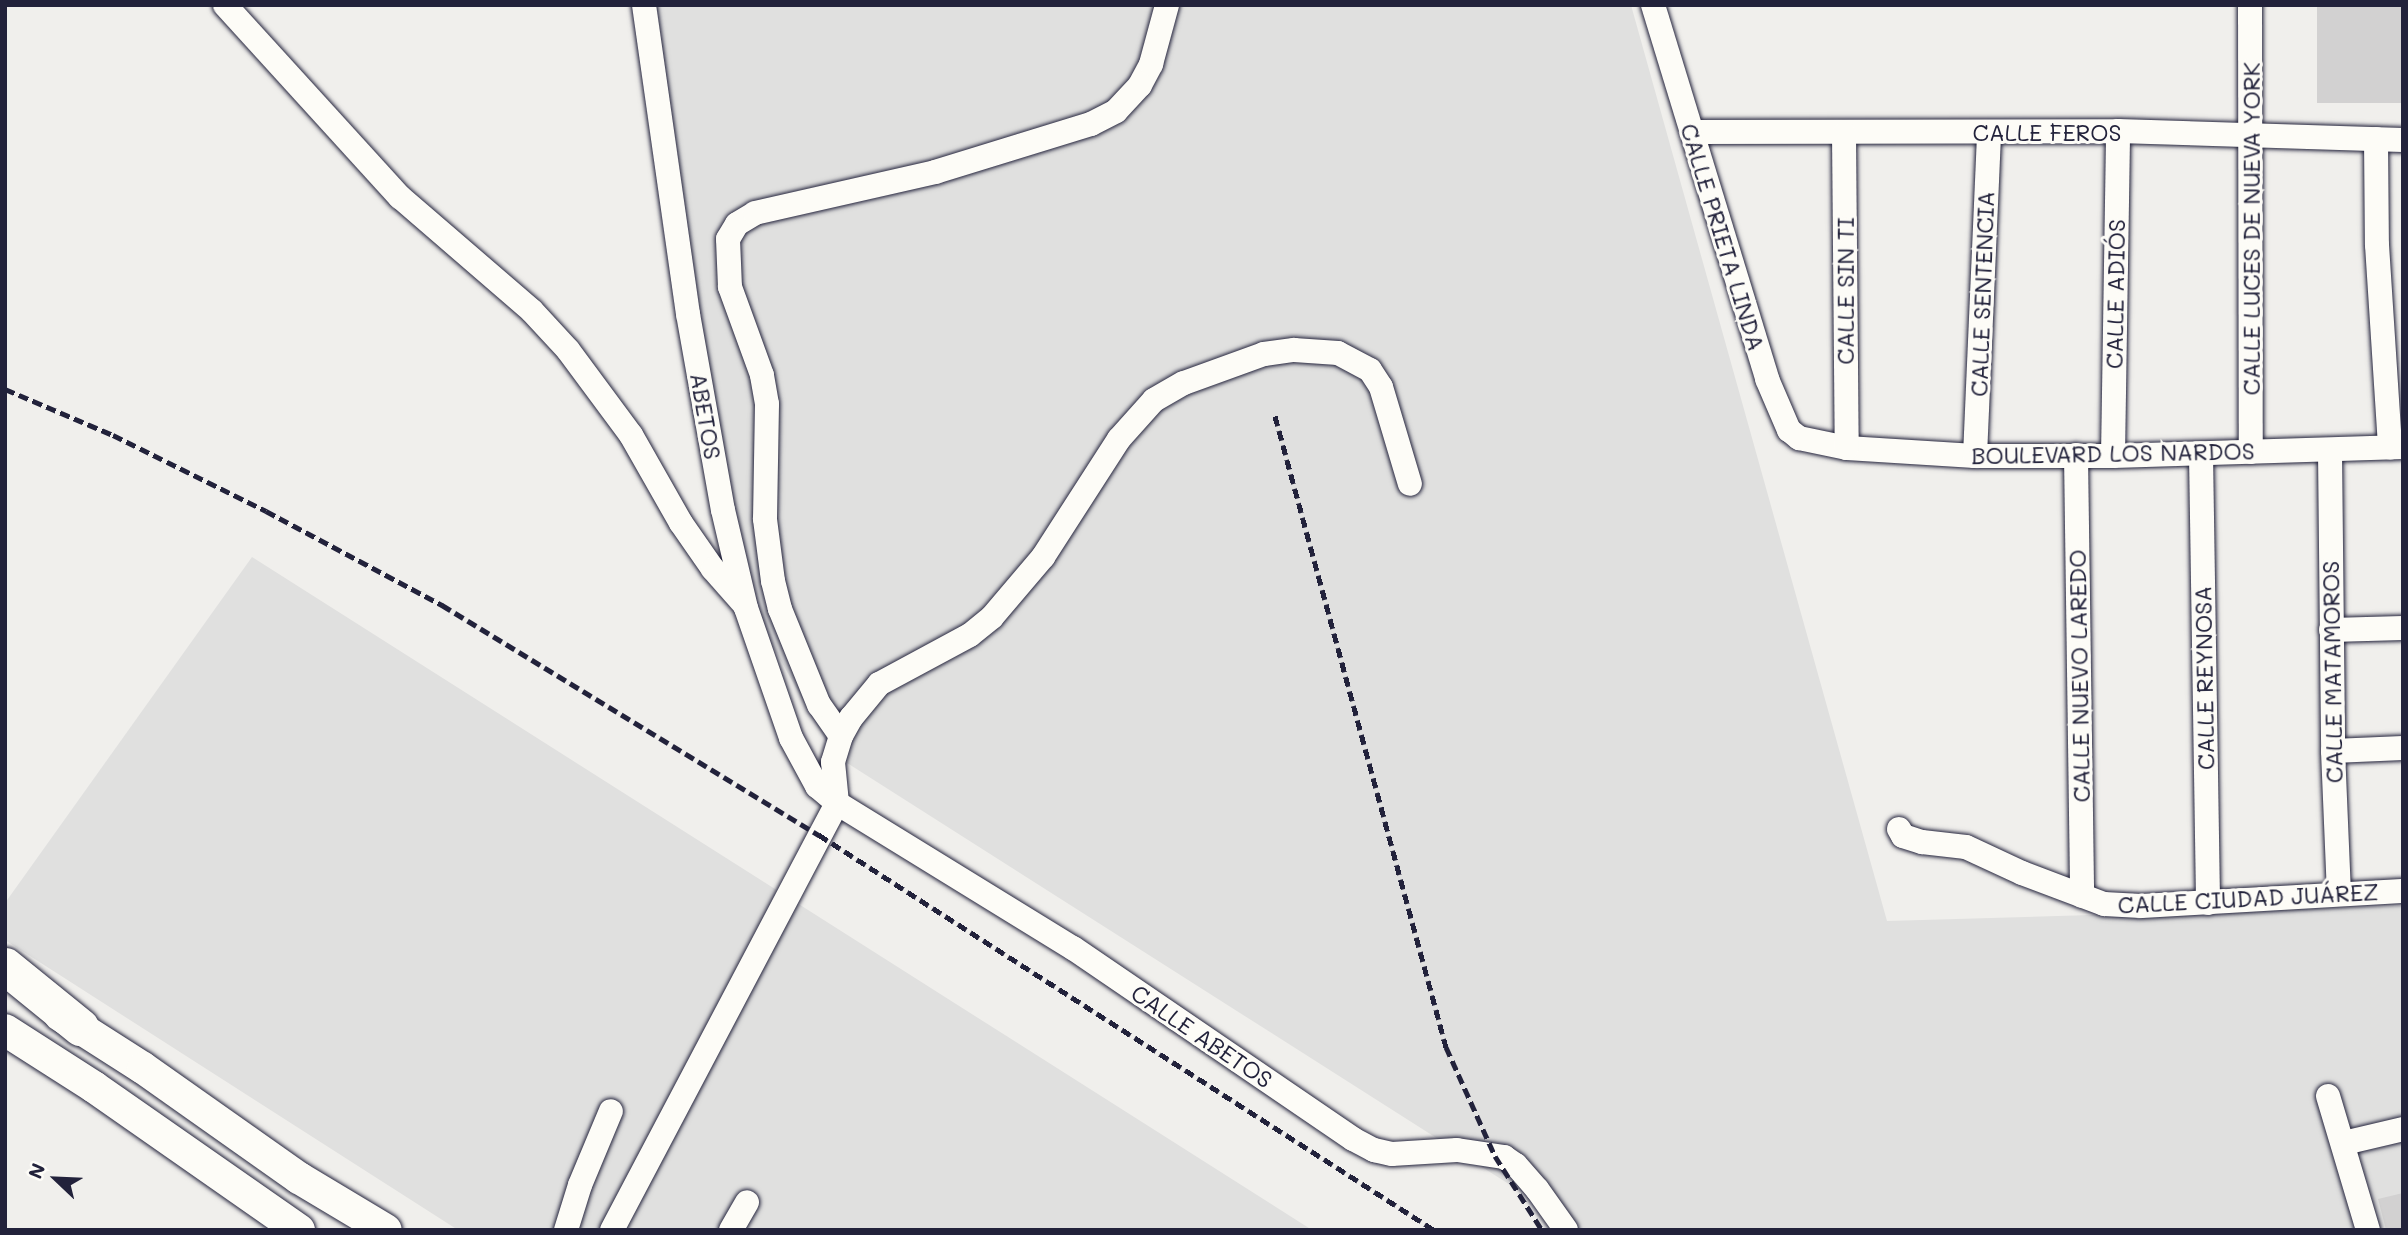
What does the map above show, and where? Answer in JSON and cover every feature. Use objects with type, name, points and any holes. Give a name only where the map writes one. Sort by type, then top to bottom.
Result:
[{"type":"highway","points":[[5,966],[80,1027]]},
{"type":"main road","points":[[5,986],[80,1027],[299,1178],[386,1230]]},
{"type":"main road","points":[[5,1030],[84,1080],[299,1230]]},
{"type":"street","points":[[225,5],[400,197],[533,310],[568,350],[631,435],[681,523],[713,569],[746,608]]},
{"type":"street","name":"ABETOS","points":[[644,5],[688,314],[723,510],[746,608],[802,762],[817,786],[837,803]]},
{"type":"street","points":[[841,736],[819,705],[780,609],[773,581],[765,519],[767,404],[762,375],[730,287],[728,239],[737,223],[755,213],[935,172],[1091,124],[1116,110],[1140,85],[1151,64],[1167,5]]},
{"type":"street","name":"CALLE PRIETA LINDA","points":[[1653,5],[1767,379],[1779,410],[1789,430],[1799,438],[1835,447]]},
{"type":"street","name":"CALLE LUCES DE NUEVA YORK","points":[[2250,5],[2251,452]]},
{"type":"street","name":"CALLE FEROS","points":[[1692,132],[1844,134],[2118,131],[2403,140]]},
{"type":"street","name":"CALLE ADIÓS","points":[[2113,456],[2118,131]]},
{"type":"street","name":"CALLE SENTENCIA","points":[[1975,456],[1989,132]]},
{"type":"street","name":"CALLE SIN TI","points":[[1835,447],[1844,134]]},
{"type":"street","points":[[2376,139],[2377,245],[2396,447]]},
{"type":"street","points":[[612,1230],[837,803],[833,762],[841,736],[865,698],[879,684],[970,635],[992,617],[1043,557],[1106,458],[1135,419],[1154,401],[1184,383],[1264,354],[1294,350],[1338,353],[1370,370],[1381,387],[1410,484]]},
{"type":"street","name":"BOULEVARD LOS NARDOS","points":[[1835,447],[1975,456],[2113,456],[2396,447]]},
{"type":"street","name":"CALLE MATAMOROS","points":[[2330,451],[2330,629],[2339,893]]},
{"type":"street","name":"CALLE REYNOSA","points":[[2201,454],[2208,903]]},
{"type":"street","name":"CALLE NUEVO LAREDO","points":[[2076,456],[2082,896]]},
{"type":"street","points":[[2330,629],[2403,628]]},
{"type":"street","points":[[2333,751],[2403,748]]},
{"type":"street","name":"CALLE ABETOS","points":[[837,803],[1073,948],[1353,1139],[1374,1150],[1392,1154],[1457,1150],[1504,1157],[1516,1165],[1537,1189],[1566,1230]]},
{"type":"street","name":"CALLE CIUDAD JUÁREZ","points":[[1899,830],[1903,836],[1922,842],[1966,847],[2082,896],[2120,905],[2208,903],[2403,891]]},
{"type":"street","points":[[2328,1096],[2368,1230]]},
{"type":"street","points":[[566,1230],[580,1185],[611,1111]]},
{"type":"street","points":[[2344,1143],[2403,1129]]},
{"type":"street","points":[[731,1230],[747,1202]]},
{"type":"shaded area","points":[[652,5],[1631,5],[1887,921],[2403,906],[2403,1230],[1581,1230],[833,754],[742,591]]},
{"type":"shaded area","points":[[2317,5],[2403,5],[2403,103],[2317,103]]},
{"type":"shaded area","points":[[252,557],[1312,1230],[458,1230],[5,940],[5,903]]},
{"type":"shaded area","points":[[2403,1193],[2403,1230],[2386,1230],[2378,1199]]},
{"type":"railway","points":[[5,389],[113,435],[266,511],[442,605],[819,835],[1434,1230]]},
{"type":"railway","points":[[1275,416],[1446,1047],[1495,1156],[1542,1230]]}]
